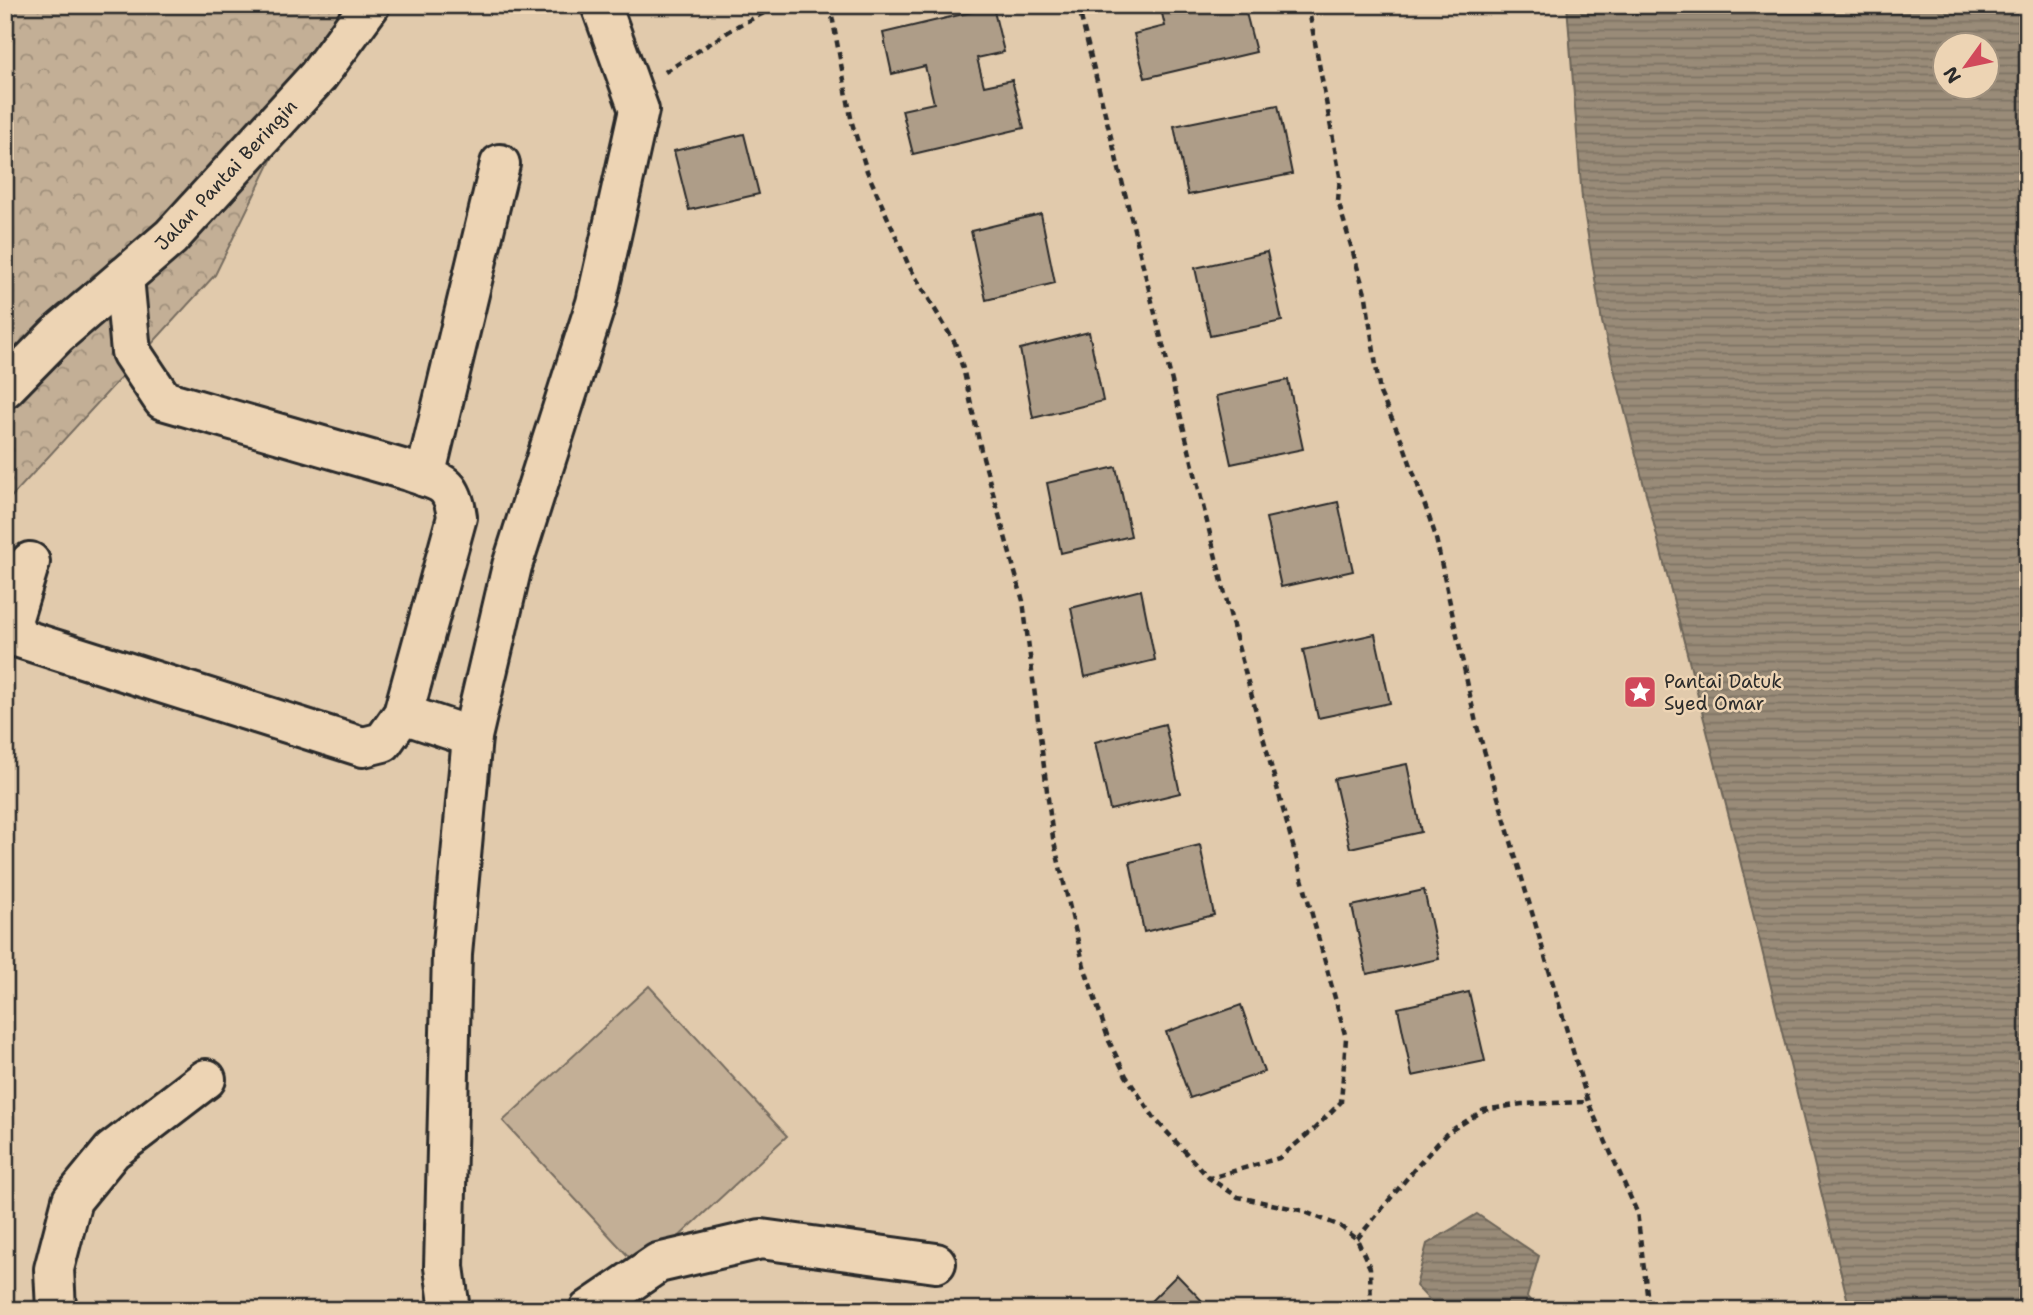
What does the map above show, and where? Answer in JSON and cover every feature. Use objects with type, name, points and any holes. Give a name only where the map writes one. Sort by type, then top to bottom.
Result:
[{"type":"street","name":"Jalan Pantai Beringin","points":[[5,388],[58,334],[171,237],[309,86],[370,5]]},
{"type":"street","points":[[450,1310],[444,1268],[452,954],[472,737],[512,566],[596,303],[639,110],[601,5]]},
{"type":"street","points":[[425,477],[500,164]]},
{"type":"street","points":[[30,562],[12,621],[19,638],[363,747],[383,742],[403,714],[457,517],[454,498],[445,485],[425,477],[163,400],[131,352],[124,277]]},
{"type":"street","points":[[403,714],[472,737]]},
{"type":"street","points":[[56,1310],[54,1269],[72,1200],[112,1152],[206,1079]]},
{"type":"street","points":[[589,1310],[657,1263],[761,1239],[936,1263]]},
{"type":"path","points":[[639,110],[666,72],[739,25],[781,5]]},
{"type":"path","points":[[830,5],[852,124],[867,171],[909,266],[955,343],[964,372],[981,450],[1023,601],[1053,838],[1084,966],[1109,1041],[1126,1076],[1155,1119],[1209,1178],[1238,1197],[1300,1210],[1340,1226],[1357,1239],[1370,1268],[1371,1310]]},
{"type":"path","points":[[1078,5],[1238,646],[1346,1038],[1341,1102],[1279,1158],[1209,1178]]},
{"type":"path","points":[[1308,5],[1340,176],[1338,201],[1366,296],[1380,393],[1403,443],[1435,534],[1476,723],[1588,1102],[1637,1212],[1649,1310]]},
{"type":"path","points":[[1357,1239],[1447,1133],[1484,1110],[1522,1104],[1588,1102]]},
{"type":"green space","points":[[5,5],[347,5],[215,275],[5,504]]},
{"type":"green space","points":[[649,986],[787,1136],[642,1271],[503,1121]]},
{"type":"shaded area","points":[[1567,5],[2028,5],[2028,1310],[1850,1310],[1736,844],[1602,322],[1582,199]]},
{"type":"shaded area","points":[[1477,1214],[1539,1256],[1527,1297],[1539,1310],[1439,1310],[1416,1286],[1427,1244]]},
{"type":"building","points":[[1160,5],[1215,5],[1216,10],[1244,5],[1256,52],[1145,78],[1134,34],[1165,26]]},
{"type":"building","points":[[993,7],[1004,52],[977,58],[984,86],[1012,80],[1024,128],[913,154],[902,110],[934,103],[925,66],[892,74],[883,33]]},
{"type":"building","points":[[1278,105],[1292,174],[1188,195],[1174,126]]},
{"type":"building","points":[[744,134],[759,194],[689,210],[674,151]]},
{"type":"building","points":[[1041,214],[1055,283],[986,300],[971,231]]},
{"type":"building","points":[[1267,252],[1282,321],[1210,336],[1195,268]]},
{"type":"building","points":[[1089,332],[1103,401],[1033,418],[1020,349]]},
{"type":"building","points":[[1288,380],[1303,449],[1231,464],[1216,396]]},
{"type":"building","points":[[1116,467],[1131,536],[1061,553],[1047,483]]},
{"type":"building","points":[[1338,502],[1353,571],[1281,587],[1266,518]]},
{"type":"building","points":[[1141,590],[1155,660],[1085,677],[1071,608]]},
{"type":"building","points":[[1375,634],[1390,703],[1318,718],[1303,650]]},
{"type":"building","points":[[1165,724],[1180,793],[1110,810],[1095,742]]},
{"type":"building","points":[[1407,764],[1421,832],[1350,848],[1334,779]]},
{"type":"building","points":[[1200,845],[1214,915],[1144,932],[1130,862]]},
{"type":"building","points":[[1424,890],[1439,959],[1367,974],[1352,906]]},
{"type":"building","points":[[1469,992],[1485,1061],[1412,1076],[1398,1008]]},
{"type":"building","points":[[1241,1005],[1264,1072],[1190,1098],[1166,1032]]},
{"type":"building","points":[[1177,1275],[1211,1310],[1142,1310]]},
{"type":"place","name":"Pantai Datuk Syed Omar","points":[[1640,692]]}]
